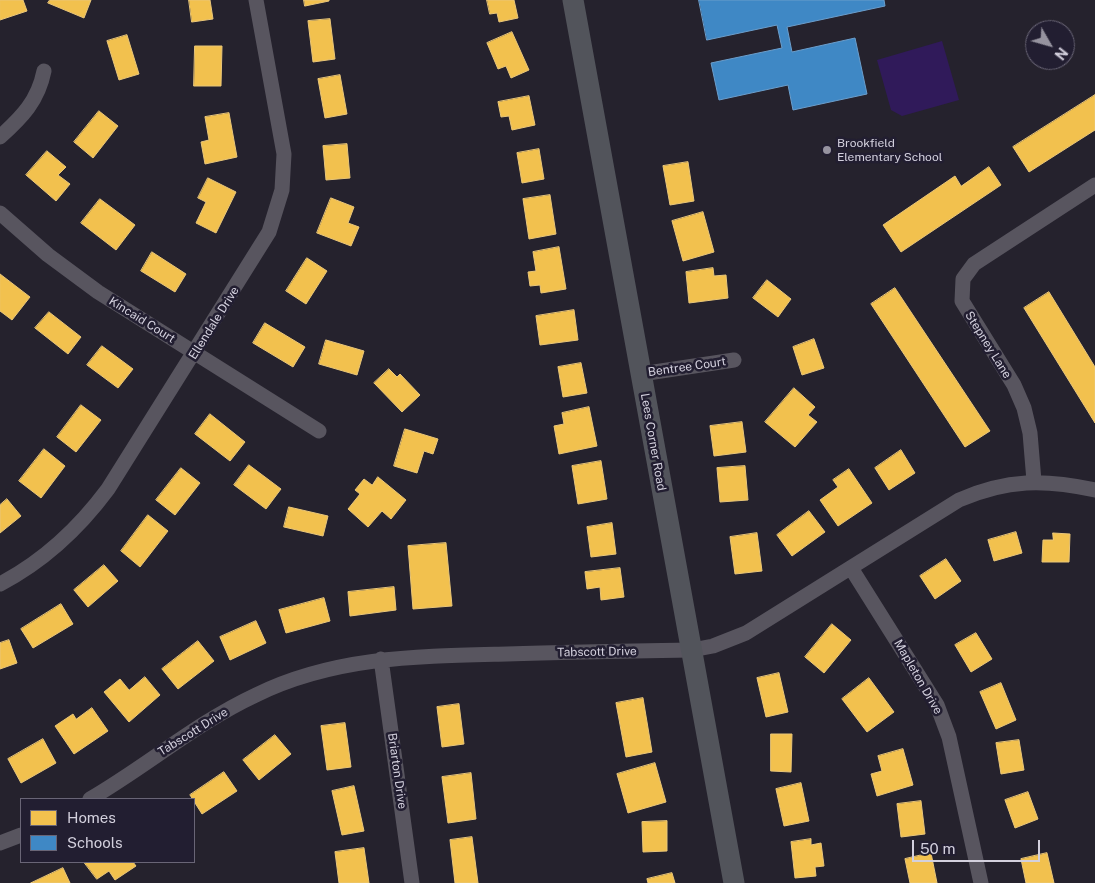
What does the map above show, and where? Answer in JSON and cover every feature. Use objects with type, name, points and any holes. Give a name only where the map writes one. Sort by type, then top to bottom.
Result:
[{"type":"street","name":"Ellendale Drive","points":[[0,584],[44,557],[68,536],[93,509],[108,489],[265,240],[277,212],[282,190],[283,146],[256,0]]},
{"type":"street","name":"Lees Corner Road","points":[[573,0],[734,883]]},
{"type":"street","points":[[0,137],[24,115],[34,102],[44,71]]},
{"type":"street","name":"Stepney Lane","points":[[1034,481],[1030,433],[1024,408],[1014,385],[964,307],[961,290],[964,280],[974,264],[1095,185]]},
{"type":"street","name":"Kincaid Court","points":[[0,213],[48,256],[98,292],[318,432]]},
{"type":"street","name":"Bentree Court","points":[[641,374],[734,360]]},
{"type":"street","name":"Tabscott Drive","points":[[92,798],[206,722],[257,694],[294,679],[343,665],[381,659],[692,650],[713,646],[746,633],[959,500],[988,489],[1034,481],[1095,490]]},
{"type":"street","name":"Mapleton Drive","points":[[852,568],[937,705],[949,737],[981,883]]},
{"type":"street","name":"Briarton Drive","points":[[381,659],[412,883]]},
{"type":"street","points":[[0,843],[20,835]]},
{"type":"shaded area","points":[[942,41],[959,100],[902,116],[891,110],[877,60]]},
{"type":"building: Homes","points":[[0,0],[23,0],[27,11],[0,20]]},
{"type":"building: Homes","points":[[50,0],[91,0],[84,18],[48,3]]},
{"type":"building: Homes","points":[[189,0],[210,0],[213,19],[192,22]]},
{"type":"building: Homes","points":[[304,0],[329,0],[329,1],[305,6]]},
{"type":"building: Homes","points":[[487,0],[514,0],[518,18],[499,22],[497,13],[490,14]]},
{"type":"building: Homes","points":[[330,19],[335,59],[313,62],[308,21]]},
{"type":"building: Homes","points":[[512,32],[529,70],[511,78],[506,66],[498,69],[487,43]]},
{"type":"building: Homes","points":[[127,35],[139,74],[119,80],[107,41]]},
{"type":"building: Homes","points":[[195,46],[222,46],[221,86],[194,86]]},
{"type":"building: Homes","points":[[340,75],[347,114],[325,118],[318,79]]},
{"type":"building: Homes","points":[[1095,95],[1095,130],[1029,172],[1013,147]]},
{"type":"building: Homes","points":[[529,96],[535,125],[512,130],[509,116],[501,117],[498,102]]},
{"type":"building: Homes","points":[[99,111],[118,126],[93,158],[74,142]]},
{"type":"building: Homes","points":[[229,113],[237,157],[205,164],[201,142],[209,140],[205,117]]},
{"type":"building: Homes","points":[[347,144],[350,178],[326,180],[323,146]]},
{"type":"building: Homes","points":[[539,149],[544,179],[522,183],[517,153]]},
{"type":"building: Homes","points":[[47,151],[66,167],[58,175],[70,184],[56,201],[26,175]]},
{"type":"building: Homes","points":[[688,162],[694,201],[670,205],[663,166]]},
{"type":"building: Homes","points":[[989,167],[1001,185],[901,252],[883,225],[955,176],[961,186]]},
{"type":"building: Homes","points":[[208,178],[236,192],[216,233],[196,223],[206,202],[198,198]]},
{"type":"building: Homes","points":[[550,195],[556,234],[529,239],[523,199]]},
{"type":"building: Homes","points":[[331,198],[354,207],[348,223],[359,227],[351,246],[317,233]]},
{"type":"building: Homes","points":[[100,199],[135,225],[116,250],[81,223]]},
{"type":"building: Homes","points":[[703,212],[714,252],[683,261],[672,221]]},
{"type":"building: Homes","points":[[559,247],[566,289],[541,293],[540,285],[530,286],[528,272],[536,271],[533,252]]},
{"type":"building: Homes","points":[[152,252],[186,274],[175,292],[141,271]]},
{"type":"building: Homes","points":[[307,258],[327,271],[306,304],[286,291]]},
{"type":"building: Homes","points":[[713,268],[714,276],[726,275],[728,298],[689,303],[686,272]]},
{"type":"building: Homes","points":[[0,274],[30,297],[12,320],[0,311]]},
{"type":"building: Homes","points":[[767,280],[791,299],[778,317],[753,298]]},
{"type":"building: Homes","points":[[895,288],[990,431],[965,447],[871,304]]},
{"type":"building: Homes","points":[[1049,292],[1095,367],[1095,423],[1024,308]]},
{"type":"building: Homes","points":[[574,310],[578,340],[540,345],[536,316]]},
{"type":"building: Homes","points":[[49,312],[81,337],[68,354],[35,328]]},
{"type":"building: Homes","points":[[265,323],[305,347],[293,367],[253,343]]},
{"type":"building: Homes","points":[[814,339],[824,368],[802,375],[793,347]]},
{"type":"building: Homes","points":[[326,340],[364,351],[357,375],[319,364]]},
{"type":"building: Homes","points":[[102,346],[133,369],[118,388],[87,365]]},
{"type":"building: Homes","points":[[581,363],[587,393],[563,397],[558,367]]},
{"type":"building: Homes","points":[[389,369],[397,377],[400,374],[420,395],[402,412],[374,383]]},
{"type":"building: Homes","points":[[794,388],[815,407],[808,415],[817,422],[795,447],[765,422]]},
{"type":"building: Homes","points":[[81,405],[101,420],[76,452],[57,437]]},
{"type":"building: Homes","points":[[589,407],[597,446],[559,454],[554,426],[564,424],[562,413]]},
{"type":"building: Homes","points":[[210,414],[245,442],[230,461],[195,434]]},
{"type":"building: Homes","points":[[742,422],[746,452],[714,456],[710,426]]},
{"type":"building: Homes","points":[[405,429],[438,439],[433,454],[424,451],[417,473],[394,466]]},
{"type":"building: Homes","points":[[44,449],[65,466],[41,498],[19,481]]},
{"type":"building: Homes","points":[[901,450],[915,473],[889,490],[875,468]]},
{"type":"building: Homes","points":[[601,461],[607,499],[578,504],[572,466]]},
{"type":"building: Homes","points":[[249,465],[281,489],[266,509],[234,485]]},
{"type":"building: Homes","points":[[745,466],[748,500],[720,502],[717,468]]},
{"type":"building: Homes","points":[[181,468],[200,483],[175,515],[156,500]]},
{"type":"building: Homes","points":[[849,469],[872,503],[838,526],[820,500],[838,487],[833,480]]},
{"type":"building: Homes","points":[[378,477],[406,500],[391,519],[382,511],[368,527],[348,509],[360,494],[355,490],[364,479],[372,485]]},
{"type":"building: Homes","points":[[7,499],[21,516],[0,533],[0,505]]},
{"type":"building: Homes","points":[[289,507],[328,516],[323,536],[284,527]]},
{"type":"building: Homes","points":[[809,511],[825,532],[792,556],[777,535]]},
{"type":"building: Homes","points":[[148,515],[168,531],[140,567],[121,551]]},
{"type":"building: Homes","points":[[612,523],[616,554],[591,557],[587,527]]},
{"type":"building: Homes","points":[[1016,532],[1022,553],[994,561],[988,540]]},
{"type":"building: Homes","points":[[757,533],[762,571],[735,574],[730,537]]},
{"type":"building: Homes","points":[[1053,533],[1070,534],[1069,562],[1042,562],[1043,540],[1053,540]]},
{"type":"building: Homes","points":[[446,543],[452,606],[413,609],[408,546]]},
{"type":"building: Homes","points":[[946,559],[961,581],[935,599],[920,576]]},
{"type":"building: Homes","points":[[104,565],[118,581],[88,607],[74,590]]},
{"type":"building: Homes","points":[[620,568],[624,597],[601,600],[600,587],[587,589],[585,572]]},
{"type":"building: Homes","points":[[394,587],[396,610],[350,616],[348,592]]},
{"type":"building: Homes","points":[[324,598],[330,621],[286,633],[279,610]]},
{"type":"building: Homes","points":[[61,604],[73,624],[33,648],[21,629]]},
{"type":"building: Homes","points":[[256,621],[266,643],[230,660],[220,637]]},
{"type":"building: Homes","points":[[832,624],[851,640],[824,673],[805,657]]},
{"type":"building: Homes","points":[[976,633],[992,659],[971,672],[955,645]]},
{"type":"building: Homes","points":[[9,640],[17,663],[0,669],[0,643]]},
{"type":"building: Homes","points":[[198,641],[214,661],[178,689],[162,669]]},
{"type":"building: Homes","points":[[779,673],[788,712],[766,717],[757,678]]},
{"type":"building: Homes","points":[[145,677],[160,695],[129,722],[104,692],[120,679],[129,690]]},
{"type":"building: Homes","points":[[869,678],[894,712],[867,732],[842,699]]},
{"type":"building: Homes","points":[[1001,683],[1016,720],[996,729],[980,692]]},
{"type":"building: Homes","points":[[643,698],[652,752],[626,757],[616,703]]},
{"type":"building: Homes","points":[[459,704],[464,744],[442,747],[437,707]]},
{"type":"building: Homes","points":[[92,708],[108,731],[74,754],[55,726],[73,714],[76,719]]},
{"type":"building: Homes","points":[[345,723],[351,767],[327,770],[321,726]]},
{"type":"building: Homes","points":[[771,734],[792,734],[791,772],[771,771]]},
{"type":"building: Homes","points":[[275,735],[291,754],[259,780],[243,760]]},
{"type":"building: Homes","points":[[43,739],[56,763],[21,783],[8,759]]},
{"type":"building: Homes","points":[[1019,740],[1024,770],[1001,774],[996,743]]},
{"type":"building: Homes","points":[[903,749],[913,785],[877,796],[871,774],[882,771],[878,756]]},
{"type":"building: Homes","points":[[655,763],[666,802],[628,813],[617,774]]},
{"type":"building: Homes","points":[[224,772],[237,791],[202,814],[195,803],[195,798],[192,798],[190,795]]},
{"type":"building: Homes","points":[[471,773],[476,819],[448,823],[442,777]]},
{"type":"building: Homes","points":[[801,783],[809,821],[784,826],[776,789]]},
{"type":"building: Homes","points":[[354,786],[364,831],[342,835],[332,791]]},
{"type":"building: Homes","points":[[1028,792],[1038,819],[1015,828],[1005,800]]},
{"type":"building: Homes","points":[[921,801],[925,834],[901,837],[897,804]]},
{"type":"building: Homes","points":[[667,821],[667,851],[643,852],[642,822]]},
{"type":"building: Homes","points":[[472,837],[478,883],[455,883],[450,840]]},
{"type":"building: Homes","points":[[811,839],[811,845],[821,843],[824,866],[815,867],[816,876],[795,878],[791,842]]},
{"type":"building: Homes","points":[[364,848],[369,883],[339,883],[335,852]]},
{"type":"building: Homes","points":[[931,853],[937,883],[910,883],[905,859]]},
{"type":"building: Homes","points":[[1047,853],[1054,883],[1026,883],[1021,859]]},
{"type":"building: Homes","points":[[85,863],[134,863],[136,866],[115,880],[109,871],[97,879]]},
{"type":"building: Homes","points":[[63,868],[70,883],[31,883]]},
{"type":"building: Homes","points":[[672,873],[675,883],[648,883],[647,879]]},
{"type":"building: Schools","points":[[699,0],[884,0],[885,6],[787,27],[792,52],[855,38],[867,94],[793,110],[788,85],[719,100],[711,63],[782,48],[777,25],[707,40]]},
{"type":"place","name":"Brookfield Elementary School","points":[[827,150]]}]
